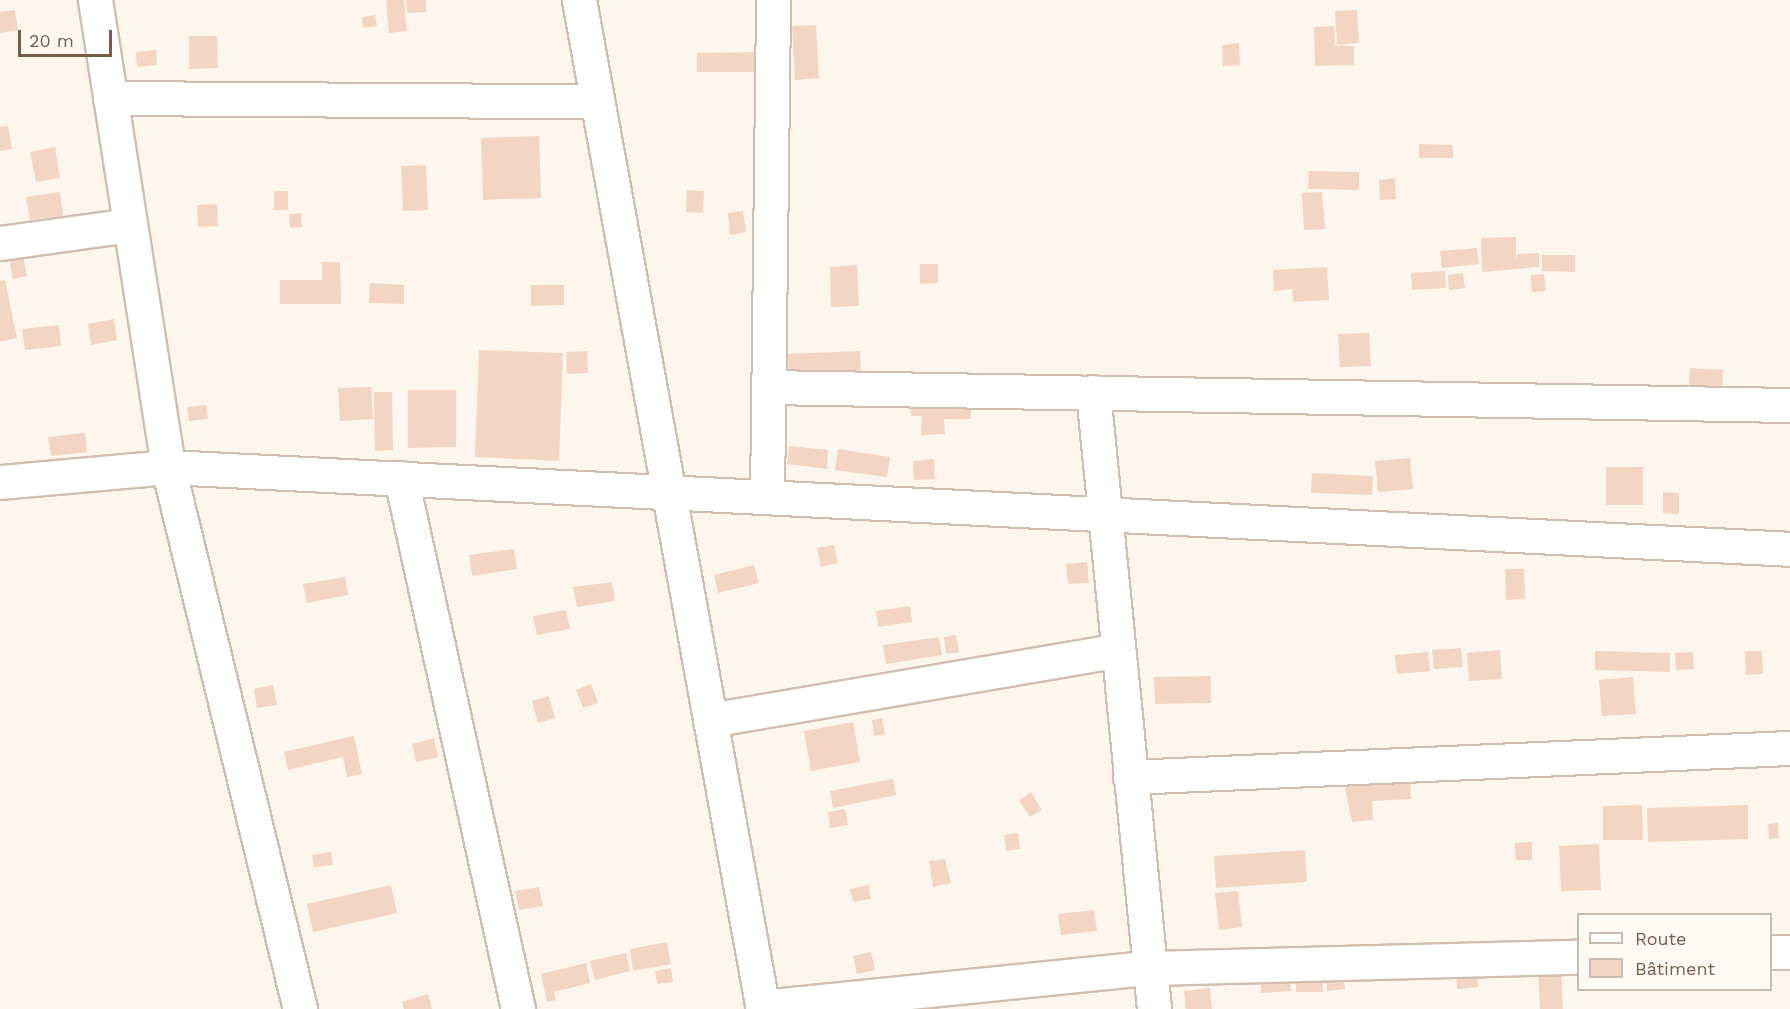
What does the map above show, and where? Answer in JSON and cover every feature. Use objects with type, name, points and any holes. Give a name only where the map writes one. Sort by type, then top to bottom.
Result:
[{"type":"street","points":[[94,0],[168,466],[300,1009]]},
{"type":"street","points":[[579,0],[762,1008],[1149,968],[1577,957]]},
{"type":"street","points":[[767,497],[773,0]]},
{"type":"street","points":[[110,98],[597,101]]},
{"type":"street","points":[[0,243],[130,225]]},
{"type":"street","points":[[768,387],[1790,405]]},
{"type":"street","points":[[1093,392],[1154,1009]]},
{"type":"street","points":[[0,482],[168,466],[1790,549]]},
{"type":"street","points":[[401,478],[518,1009]]},
{"type":"street","points":[[710,720],[1118,650]]},
{"type":"street","points":[[1130,777],[1790,748]]},
{"type":"street","points":[[1772,952],[1790,951]]},
{"type":"building","points":[[386,0],[404,0],[407,31],[389,33]]},
{"type":"building","points":[[406,0],[426,0],[426,12],[407,13]]},
{"type":"building","points":[[15,10],[18,30],[0,33],[0,12]]},
{"type":"building","points":[[1357,10],[1359,43],[1337,45],[1335,11]]},
{"type":"building","points":[[375,15],[377,26],[363,28],[362,17]]},
{"type":"building","points":[[816,25],[819,78],[795,80],[792,26]]},
{"type":"building","points":[[1334,26],[1335,46],[1354,46],[1354,65],[1315,66],[1314,27]]},
{"type":"building","points":[[189,36],[217,36],[218,68],[189,69]]},
{"type":"building","points":[[1239,43],[1240,65],[1223,66],[1222,45]]},
{"type":"building","points":[[156,50],[157,65],[137,67],[136,52]]},
{"type":"building","points":[[758,52],[758,72],[697,72],[697,53]]},
{"type":"building","points":[[8,126],[12,149],[0,151],[0,127]]},
{"type":"building","points":[[539,136],[541,198],[483,200],[481,138]]},
{"type":"building","points":[[1419,144],[1453,145],[1453,158],[1419,158]]},
{"type":"building","points":[[55,147],[60,178],[36,182],[30,152]]},
{"type":"building","points":[[426,165],[428,210],[403,211],[401,166]]},
{"type":"building","points":[[1309,171],[1359,172],[1359,190],[1308,189]]},
{"type":"building","points":[[1395,178],[1396,199],[1380,200],[1379,180]]},
{"type":"building","points":[[687,190],[704,191],[703,213],[686,212]]},
{"type":"building","points":[[274,191],[288,191],[288,210],[274,210]]},
{"type":"building","points":[[60,192],[63,216],[30,220],[26,197]]},
{"type":"building","points":[[1322,192],[1325,229],[1304,230],[1302,193]]},
{"type":"building","points":[[217,204],[218,226],[198,227],[197,205]]},
{"type":"building","points":[[743,211],[746,232],[730,235],[728,213]]},
{"type":"building","points":[[301,213],[302,227],[290,228],[289,214]]},
{"type":"building","points":[[1516,237],[1516,263],[1517,254],[1539,253],[1539,267],[1482,272],[1481,238]]},
{"type":"building","points":[[1477,248],[1479,264],[1442,268],[1440,251]]},
{"type":"building","points":[[1542,255],[1575,255],[1575,272],[1542,271]]},
{"type":"building","points":[[23,256],[27,276],[13,279],[9,258]]},
{"type":"building","points":[[322,262],[340,262],[341,304],[280,304],[280,280],[322,280]]},
{"type":"building","points":[[920,264],[938,264],[938,283],[920,284]]},
{"type":"building","points":[[857,265],[859,306],[831,307],[830,267]]},
{"type":"building","points":[[1327,267],[1329,300],[1293,302],[1292,289],[1274,291],[1273,270]]},
{"type":"building","points":[[1445,271],[1446,288],[1412,290],[1411,273]]},
{"type":"building","points":[[1463,273],[1465,288],[1449,290],[1448,275]]},
{"type":"building","points":[[1544,274],[1546,291],[1532,292],[1531,275]]},
{"type":"building","points":[[5,280],[17,338],[0,342],[0,281]]},
{"type":"building","points":[[370,283],[404,285],[404,304],[369,303]]},
{"type":"building","points":[[531,285],[564,285],[564,305],[531,306]]},
{"type":"building","points":[[114,319],[117,340],[91,345],[88,324]]},
{"type":"building","points":[[59,325],[61,346],[25,350],[22,329]]},
{"type":"building","points":[[1369,333],[1371,366],[1340,367],[1338,334]]},
{"type":"building","points":[[479,350],[563,353],[559,461],[475,457]]},
{"type":"building","points":[[587,351],[588,373],[567,374],[566,352]]},
{"type":"building","points":[[860,351],[861,373],[789,376],[788,354]]},
{"type":"building","points":[[1690,368],[1723,370],[1722,389],[1689,387]]},
{"type":"building","points":[[371,387],[373,419],[340,421],[338,388]]},
{"type":"building","points":[[408,390],[456,390],[456,447],[408,448]]},
{"type":"building","points":[[374,392],[392,392],[393,450],[375,451]]},
{"type":"building","points":[[911,397],[971,397],[971,419],[944,419],[945,434],[921,435],[922,416],[911,416]]},
{"type":"building","points":[[206,405],[208,419],[189,421],[187,407]]},
{"type":"building","points":[[85,433],[87,452],[51,456],[48,437]]},
{"type":"building","points":[[789,446],[828,450],[827,469],[787,464]]},
{"type":"building","points":[[838,449],[890,457],[887,477],[835,470]]},
{"type":"building","points":[[1410,458],[1413,489],[1378,492],[1375,461]]},
{"type":"building","points":[[934,459],[935,479],[914,480],[913,461]]},
{"type":"building","points":[[1606,467],[1643,467],[1643,505],[1606,505]]},
{"type":"building","points":[[1312,473],[1373,476],[1372,495],[1311,493]]},
{"type":"building","points":[[1663,492],[1679,493],[1679,514],[1663,513]]},
{"type":"building","points":[[834,545],[838,563],[821,567],[817,548]]},
{"type":"building","points":[[514,549],[517,569],[472,576],[469,555]]},
{"type":"building","points":[[1087,562],[1089,583],[1068,584],[1066,564]]},
{"type":"building","points":[[754,565],[759,583],[718,593],[714,575]]},
{"type":"building","points":[[1505,569],[1524,569],[1525,599],[1506,600]]},
{"type":"building","points":[[345,577],[348,595],[307,603],[303,584]]},
{"type":"building","points":[[612,582],[615,601],[577,607],[573,587]]},
{"type":"building","points":[[910,606],[912,622],[878,627],[876,611]]},
{"type":"building","points":[[566,610],[570,629],[537,635],[533,616]]},
{"type":"building","points":[[956,635],[959,652],[946,654],[944,637]]},
{"type":"building","points":[[939,637],[942,655],[886,664],[883,645]]},
{"type":"building","points":[[1461,648],[1463,667],[1434,669],[1432,650]]},
{"type":"building","points":[[1500,650],[1502,679],[1469,681],[1467,653]]},
{"type":"building","points":[[1595,651],[1670,653],[1670,672],[1595,670]]},
{"type":"building","points":[[1745,651],[1762,651],[1763,674],[1746,675]]},
{"type":"building","points":[[1428,652],[1430,671],[1397,674],[1395,655]]},
{"type":"building","points":[[1693,652],[1694,669],[1676,670],[1675,653]]},
{"type":"building","points":[[1211,676],[1211,703],[1155,704],[1154,677]]},
{"type":"building","points":[[1633,677],[1636,714],[1602,716],[1599,680]]},
{"type":"building","points":[[591,684],[598,703],[583,708],[576,690]]},
{"type":"building","points":[[273,685],[277,705],[257,708],[254,689]]},
{"type":"building","points":[[549,696],[555,718],[538,723],[532,701]]},
{"type":"building","points":[[882,718],[885,734],[874,736],[872,720]]},
{"type":"building","points":[[853,722],[860,762],[811,771],[804,731]]},
{"type":"building","points":[[354,736],[362,774],[347,777],[343,757],[288,770],[284,752]]},
{"type":"building","points":[[434,738],[438,757],[416,762],[412,744]]},
{"type":"building","points":[[1410,778],[1411,799],[1372,801],[1373,820],[1352,822],[1344,783]]},
{"type":"building","points":[[893,779],[896,795],[833,808],[830,791]]},
{"type":"building","points":[[1031,792],[1042,810],[1030,817],[1019,800]]},
{"type":"building","points":[[1642,805],[1643,840],[1603,840],[1603,806]]},
{"type":"building","points":[[1748,805],[1748,839],[1648,842],[1647,808]]},
{"type":"building","points":[[845,809],[848,825],[830,828],[828,812]]},
{"type":"building","points":[[1778,823],[1779,838],[1769,839],[1768,824]]},
{"type":"building","points":[[1018,833],[1020,849],[1006,851],[1004,835]]},
{"type":"building","points":[[1532,842],[1532,860],[1516,860],[1515,843]]},
{"type":"building","points":[[1599,844],[1601,890],[1561,891],[1559,846]]},
{"type":"building","points":[[1305,850],[1307,882],[1216,888],[1214,856]]},
{"type":"building","points":[[331,852],[333,865],[314,867],[312,855]]},
{"type":"building","points":[[945,859],[951,883],[933,887],[929,861]]},
{"type":"building","points":[[391,885],[397,913],[313,932],[307,904]]},
{"type":"building","points":[[869,885],[871,899],[853,902],[850,889]]},
{"type":"building","points":[[539,887],[543,906],[519,910],[515,891]]},
{"type":"building","points":[[1238,891],[1242,927],[1219,930],[1215,893]]},
{"type":"building","points":[[1094,910],[1097,931],[1061,935],[1058,914]]},
{"type":"building","points":[[667,942],[671,964],[633,971],[630,949]]},
{"type":"building","points":[[871,952],[875,970],[857,974],[853,956]]},
{"type":"building","points":[[626,953],[630,971],[595,980],[590,961]]},
{"type":"building","points":[[586,963],[590,983],[554,992],[556,1000],[547,1002],[541,974]]},
{"type":"building","points":[[671,968],[673,982],[657,984],[655,971]]},
{"type":"building","points":[[1477,970],[1478,987],[1457,989],[1456,972]]},
{"type":"building","points":[[1561,970],[1563,1009],[1540,1009],[1538,971]]},
{"type":"building","points":[[1296,973],[1323,973],[1323,992],[1296,992]]},
{"type":"building","points":[[1343,973],[1345,989],[1327,991],[1326,975]]},
{"type":"building","points":[[1290,974],[1291,991],[1261,993],[1260,975]]},
{"type":"building","points":[[1210,988],[1212,1009],[1186,1009],[1184,991]]},
{"type":"building","points":[[428,994],[432,1009],[404,1009],[402,1002]]}]
